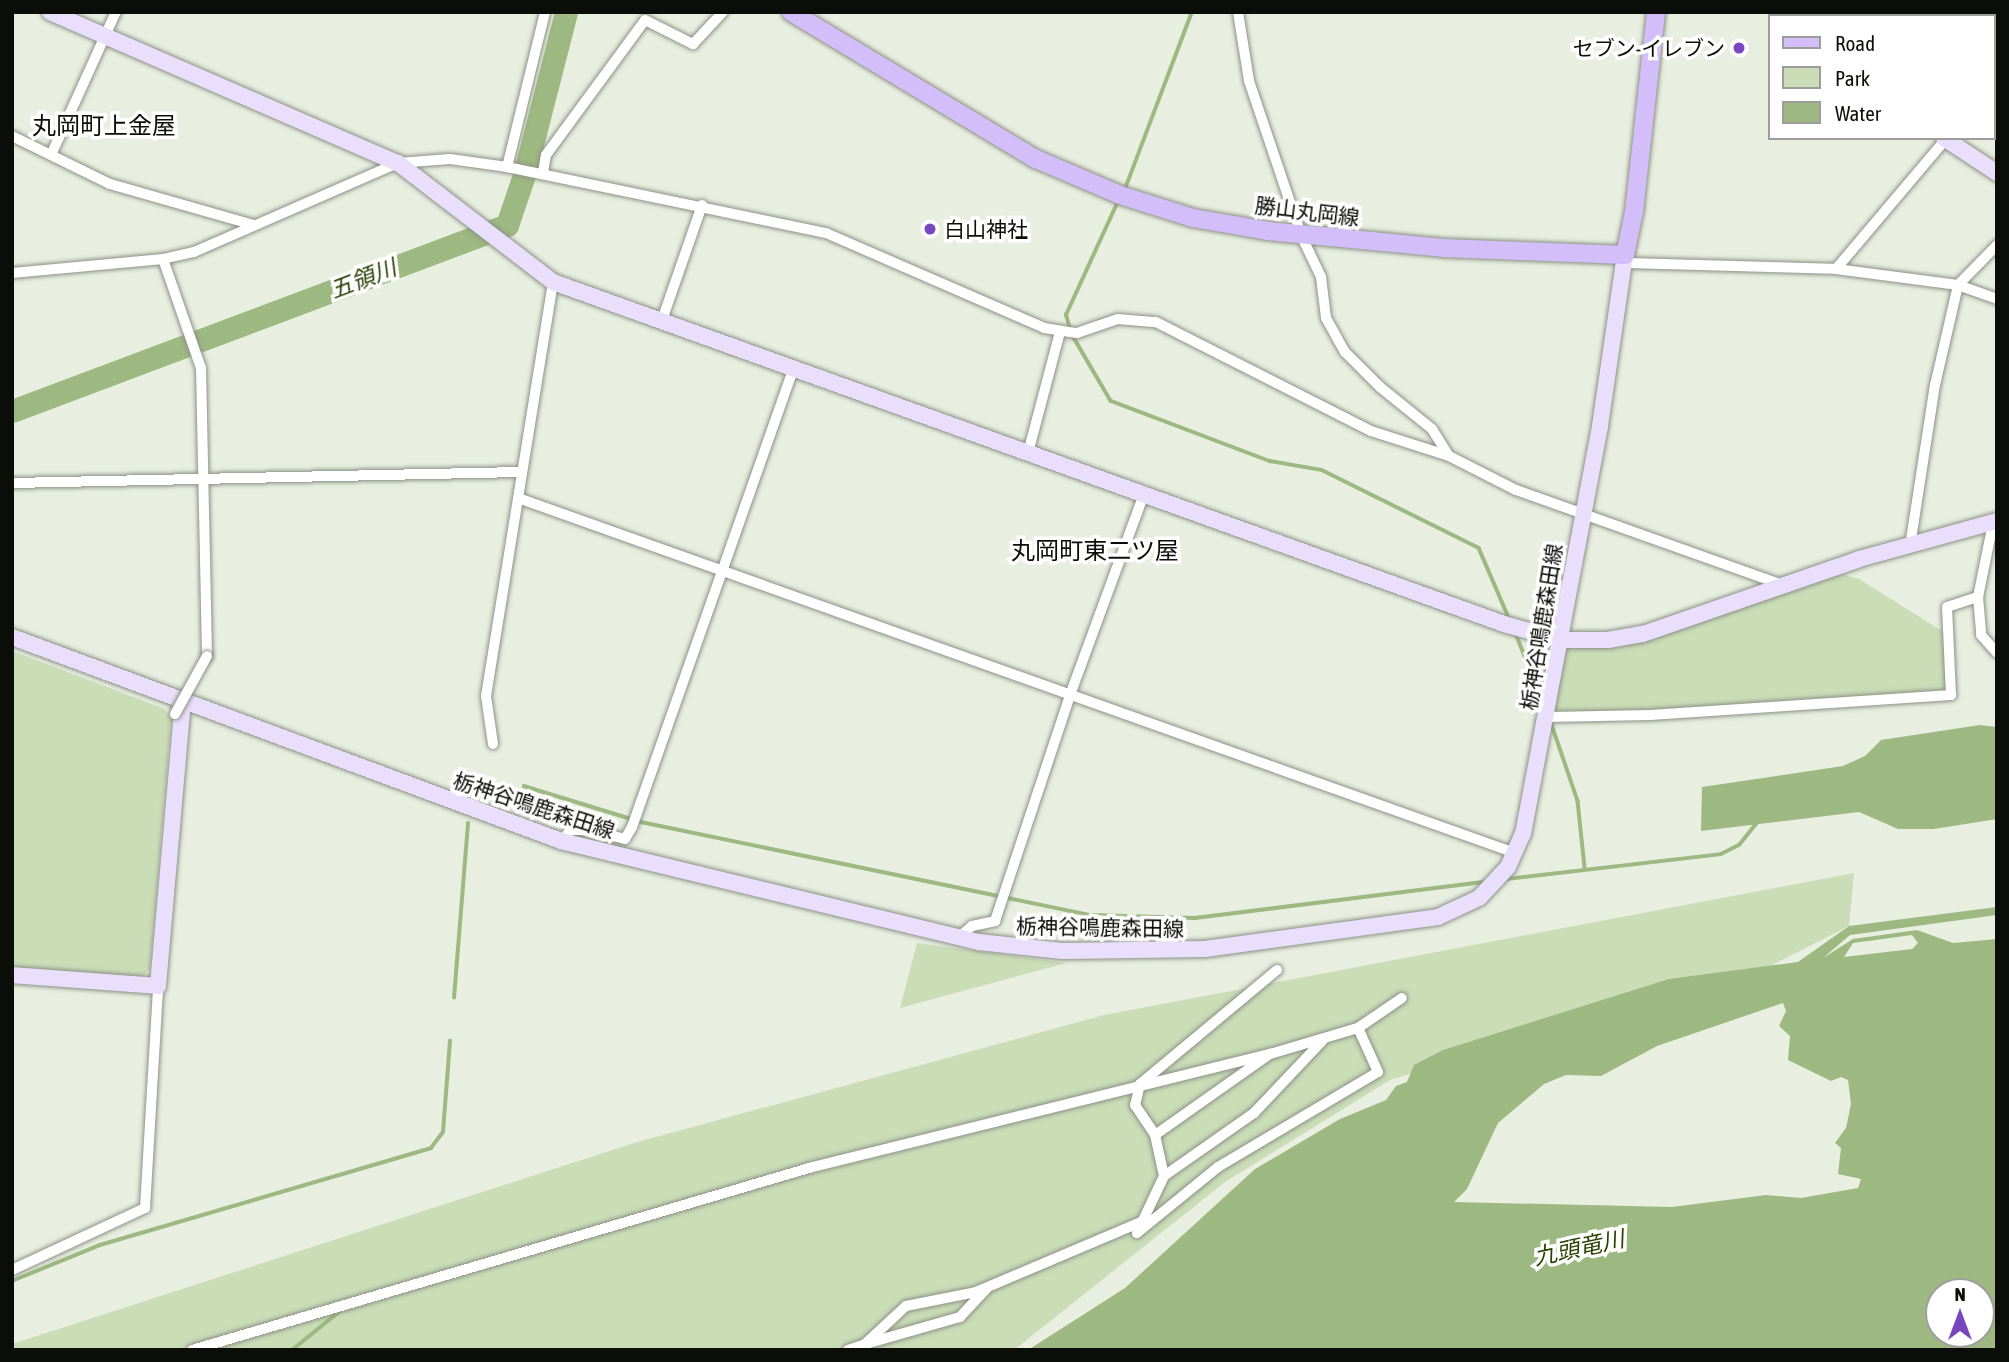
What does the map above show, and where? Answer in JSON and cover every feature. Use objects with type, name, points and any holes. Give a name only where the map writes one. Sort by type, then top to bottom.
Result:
[{"type":"main road","name":"勝山丸岡線","points":[[790,12],[1036,159],[1120,195],[1193,218],[1301,235],[1443,248],[1625,259]]},
{"type":"main road","points":[[1625,259],[1634,212],[1656,12]]},
{"type":"street","points":[[50,12],[398,163],[553,282],[1504,624],[1560,640],[1608,640],[1643,634],[1783,584],[1995,522],[1978,597],[1981,635],[1997,653]]},
{"type":"street","points":[[51,155],[116,12]]},
{"type":"street","points":[[507,167],[545,12]]},
{"type":"street","points":[[543,173],[545,155],[645,20],[693,44],[723,12]]},
{"type":"street","points":[[1238,12],[1249,81],[1301,235],[1321,277],[1326,318],[1345,352],[1380,387],[1432,429],[1449,456]]},
{"type":"street","points":[[12,136],[110,184],[254,225]]},
{"type":"street","points":[[1836,269],[1943,140]]},
{"type":"street","points":[[1946,140],[1997,173]]},
{"type":"street","points":[[12,273],[163,259],[194,252],[398,163],[450,159],[543,173],[826,233],[1060,332],[1077,333],[1118,319],[1156,322],[1371,431],[1449,456],[1516,490],[1783,584]]},
{"type":"street","points":[[661,323],[702,205]]},
{"type":"street","points":[[1910,546],[1935,385],[1958,285],[1997,245]]},
{"type":"street","points":[[12,1270],[145,1208],[179,708],[206,656],[203,481],[197,349],[163,259]]},
{"type":"street","points":[[1625,259],[1836,269],[1958,285],[1997,299]]},
{"type":"street","name":"栃神谷鳴鹿森田線","points":[[12,637],[179,708],[561,841],[958,938],[1062,951],[1205,948],[1413,922],[1460,909],[1479,898],[1511,860],[1548,717],[1625,259]]},
{"type":"street","points":[[493,744],[486,696],[553,282]]},
{"type":"street","points":[[1028,453],[1060,332]]},
{"type":"street","points":[[561,841],[571,830],[625,839],[632,827],[720,570],[793,370]]},
{"type":"street","points":[[12,484],[521,472]]},
{"type":"street","points":[[958,938],[972,926],[995,921],[1005,884],[1070,695],[1144,494]]},
{"type":"street","points":[[518,498],[1070,695],[1511,860]]},
{"type":"street","points":[[1548,717],[1650,715],[1951,695],[1947,607],[1978,597]]},
{"type":"street","points":[[1164,1176],[1155,1135],[1135,1105],[1140,1084],[1277,970]]},
{"type":"street","points":[[12,975],[158,986]]},
{"type":"street","points":[[192,1350],[809,1168],[1326,1038],[1358,1028],[1402,998]]},
{"type":"street","points":[[1326,1038],[1254,1113],[1164,1176],[1138,1233],[1218,1167],[1378,1072],[1358,1028]]},
{"type":"street","points":[[1155,1135],[1270,1054]]},
{"type":"street","points":[[873,1345],[906,1306],[987,1288],[1143,1222]]},
{"type":"street","points":[[848,1350],[873,1345],[960,1317],[987,1288]]},
{"type":"green space","points":[[1834,572],[1859,579],[1947,634],[1951,695],[1548,717],[1560,640],[1608,640]]},
{"type":"green space","points":[[12,651],[165,709],[171,720],[150,969],[139,980],[12,969]]},
{"type":"green space","points":[[1854,873],[1849,926],[1768,967],[1390,1080],[1225,1182],[1014,1350],[12,1350],[12,1344],[634,1143],[1104,1015]]},
{"type":"green space","points":[[917,943],[1066,963],[900,1008]]},
{"type":"shaded area","points":[[1834,12],[1997,12],[1997,99],[1995,14]]},
{"type":"water","points":[[1980,725],[1997,727],[1997,819],[1934,829],[1898,829],[1859,812],[1701,831],[1702,787],[1843,766],[1865,756],[1881,740]]},
{"type":"water","name":"九頭竜川","points":[[1997,907],[1997,915],[1850,935],[1823,958],[1853,939],[1917,930],[1953,943],[1997,939],[1997,1350],[1028,1350],[1125,1288],[1255,1169],[1340,1119],[1386,1100],[1396,1086],[1407,1082],[1414,1065],[1443,1050],[1669,979],[1798,962],[1849,926]],"holes":[[[1912,935],[1918,943],[1912,949],[1844,957],[1853,943]],[[1783,1003],[1786,1011],[1779,1026],[1790,1036],[1788,1060],[1831,1081],[1841,1077],[1848,1080],[1851,1104],[1846,1128],[1835,1143],[1841,1148],[1838,1174],[1861,1179],[1858,1188],[1801,1198],[1766,1195],[1672,1207],[1454,1202],[1467,1189],[1498,1123],[1544,1084],[1566,1075],[1601,1076],[1657,1046]]]},
{"type":"waterway","name":"五領川","points":[[12,411],[507,225],[525,172],[566,12]]},
{"type":"waterway","points":[[1125,189],[1192,12]]},
{"type":"waterway","points":[[1070,329],[1066,315],[1119,199]]},
{"type":"waterway","points":[[1073,336],[1111,401],[1270,461],[1322,470],[1479,548],[1510,620]]},
{"type":"waterway","points":[[1516,634],[1542,698]]},
{"type":"waterway","points":[[1551,722],[1578,801],[1585,868]]},
{"type":"waterway","points":[[524,786],[641,822],[1091,915],[1195,918],[1485,882]]},
{"type":"waterway","points":[[1506,879],[1721,854],[1739,845],[1757,823]]},
{"type":"waterway","points":[[454,998],[468,824]]},
{"type":"waterway","points":[[12,1281],[100,1245],[431,1148],[443,1132],[450,1041]]},
{"type":"waterway","points":[[292,1350],[339,1312]]},
{"type":"place","name":"セブン-イレブン","points":[[1739,48]]},
{"type":"place","name":"白山神社","points":[[930,229]]},
{"type":"district","name":"丸岡町上金屋","points":[[104,126]]},
{"type":"district","name":"丸岡町東二ツ屋","points":[[1095,551]]}]
